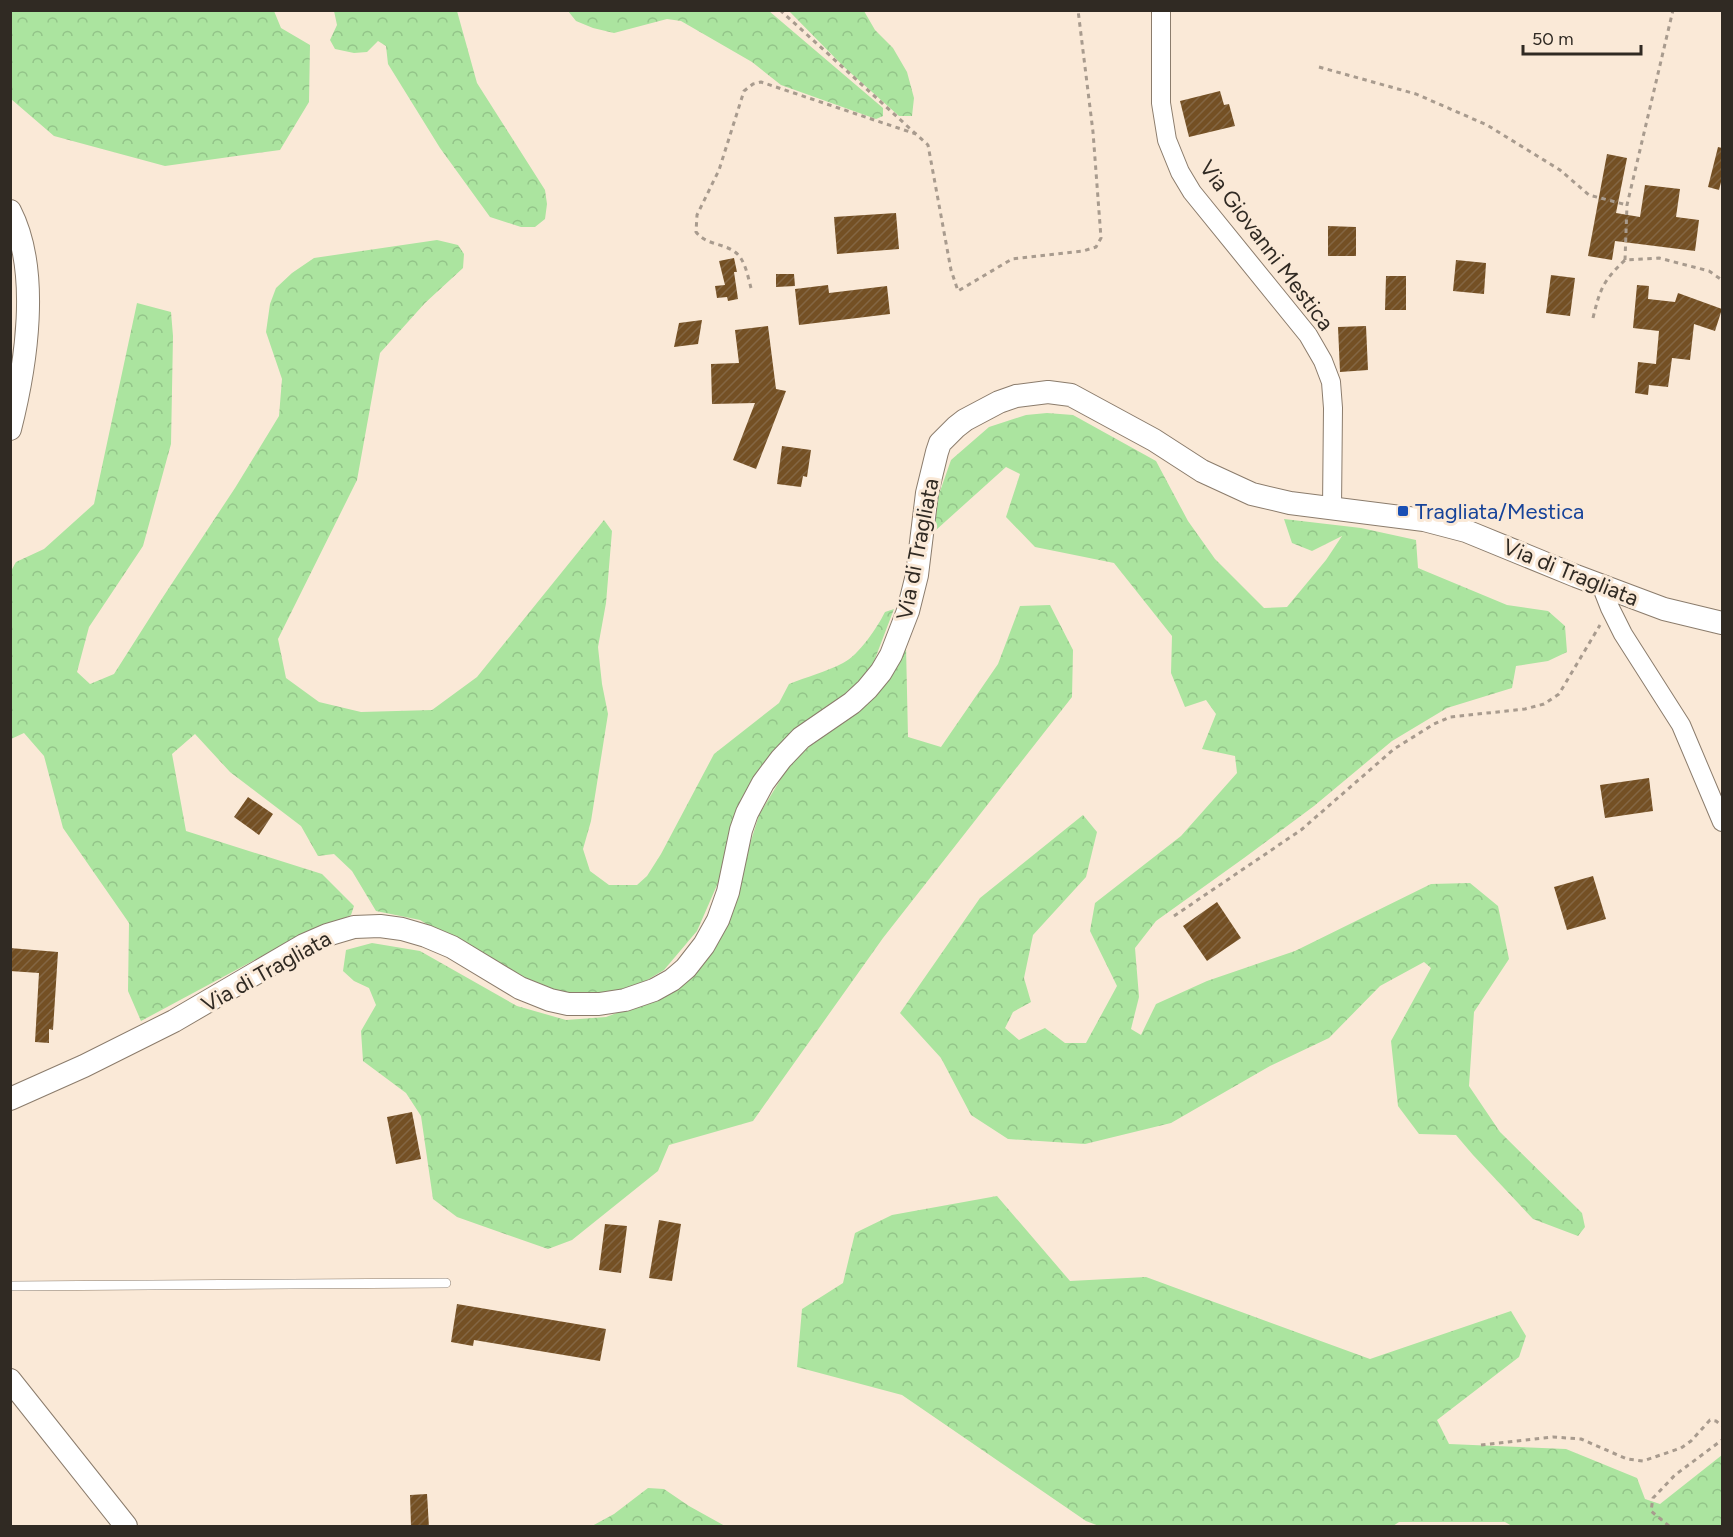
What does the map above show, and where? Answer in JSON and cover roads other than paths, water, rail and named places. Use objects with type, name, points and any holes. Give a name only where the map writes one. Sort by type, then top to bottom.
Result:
[{"type":"street","name":"Via Giovanni Mestica","points":[[1161,10],[1161,103],[1167,140],[1180,172],[1192,192],[1308,335],[1323,361],[1331,382],[1332,508]]},
{"type":"street","points":[[10,211],[19,233],[24,260],[27,316],[24,360],[10,429]]},
{"type":"street","name":"Via di Tragliata","points":[[10,1099],[174,1022],[304,945],[354,927],[380,926],[426,936],[452,947],[520,988],[544,998],[568,1004],[599,1004],[625,1000],[654,990],[672,980],[698,953],[718,920],[728,892],[744,822],[750,804],[763,783],[790,748],[852,703],[874,682],[899,637],[917,575],[927,493],[940,443],[956,427],[999,402],[1033,393],[1056,392],[1071,395],[1154,440],[1202,471],[1252,494],[1290,503],[1424,520],[1466,531],[1664,609],[1722,623]]},
{"type":"street","points":[[1601,585],[1628,643],[1681,725],[1722,822]]},
{"type":"street","points":[[10,1380],[126,1527]]},
{"type":"lane","points":[[10,1286],[446,1283]]},
{"type":"place","name":"Tragliata/Mestica","points":[[1403,511]]}]
